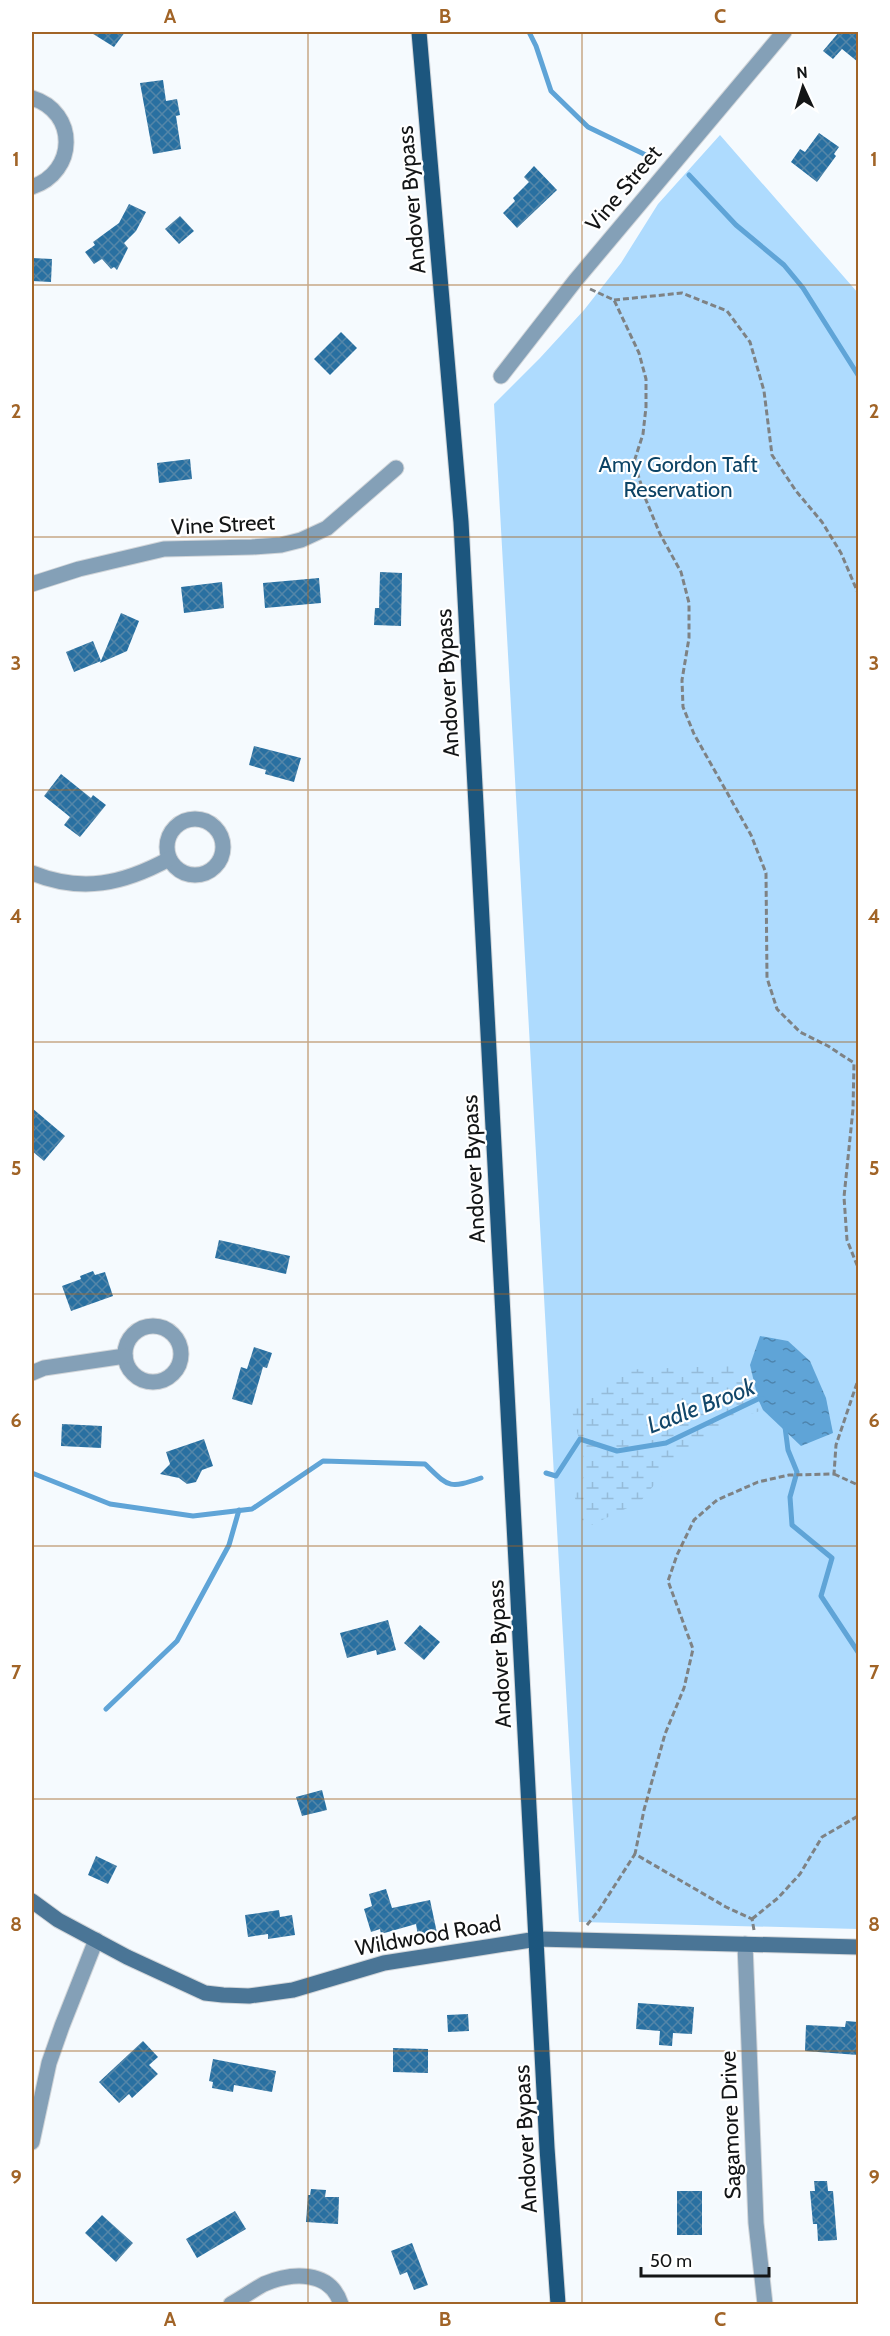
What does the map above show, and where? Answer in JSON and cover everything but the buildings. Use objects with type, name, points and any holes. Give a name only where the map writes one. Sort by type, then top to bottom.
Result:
[{"type":"main road","name":"Andover Bypass","points":[[419,32],[462,534],[558,2304]]},
{"type":"street","name":"Vine Street","points":[[501,376],[575,281],[784,32]]},
{"type":"street","points":[[32,98],[42,101],[57,114],[66,133],[65,153],[56,172],[32,187]]},
{"type":"street","name":"Vine Street","points":[[32,584],[79,569],[164,549],[252,548],[301,540],[327,528],[396,468]]},
{"type":"street","points":[[32,873],[66,883],[101,884],[135,875],[169,859]]},
{"type":"street","points":[[32,1373],[52,1367],[125,1356]]},
{"type":"street","name":"Wildwood Road","points":[[32,1901],[58,1920],[205,1993],[249,1996],[293,1990],[384,1963],[537,1939],[858,1947]]},
{"type":"street","points":[[32,2142],[49,2062],[96,1940]]},
{"type":"street","name":"Sagamore Drive","points":[[751,1944],[756,2223],[765,2304]]},
{"type":"street","points":[[231,2304],[264,2284],[281,2279],[303,2277],[324,2280],[332,2286],[341,2304]]},
{"type":"path","points":[[575,281],[614,300],[682,293],[727,311],[750,342],[764,391],[772,454],[796,491],[822,522],[840,553],[858,593]]},
{"type":"path","points":[[614,300],[639,353],[646,379],[643,434],[634,462],[660,534],[681,572],[689,603],[689,638],[682,680],[683,707],[694,734],[751,835],[766,873],[767,978],[777,1009],[800,1032],[854,1063],[853,1109],[844,1197],[847,1240],[856,1265],[858,1265]]},
{"type":"path","points":[[834,1474],[836,1445],[858,1380]]},
{"type":"path","points":[[576,1940],[599,1910],[634,1854],[664,1734],[684,1688],[693,1649],[668,1581],[677,1555],[694,1520],[717,1500],[758,1482],[789,1474],[803,1476],[834,1474],[858,1483]]},
{"type":"path","points":[[751,1944],[752,1919],[778,1898],[800,1874],[822,1837],[858,1816]]},
{"type":"path","points":[[634,1854],[726,1907],[752,1919]]},
{"type":"green space","name":"Amy Gordon Taft Reservation","points":[[720,135],[858,293],[858,1929],[579,1922],[494,404],[584,310],[621,263],[658,204]]},
{"type":"green space","points":[[750,1365],[763,1410],[731,1421],[679,1455],[640,1502],[585,1528],[573,1492],[587,1472],[572,1411],[618,1370]]},
{"type":"water","points":[[760,1336],[788,1341],[810,1361],[826,1398],[833,1433],[801,1446],[763,1410],[750,1365]]},
{"type":"waterway","points":[[529,32],[551,91],[588,127],[650,157]]},
{"type":"waterway","points":[[689,175],[736,225],[784,265],[803,288],[858,375]]},
{"type":"waterway","name":"Ladle Brook","points":[[546,1473],[556,1476],[580,1439],[617,1451],[666,1443],[758,1399],[763,1399]]},
{"type":"waterway","name":"Ladle Brook","points":[[785,1427],[788,1450],[797,1472],[790,1497],[792,1525],[832,1558],[821,1596],[858,1652]]},
{"type":"waterway","name":"Ladle Brook","points":[[32,1473],[110,1504],[193,1516],[252,1509],[323,1461],[425,1464],[450,1484],[462,1484],[481,1478]]},
{"type":"waterway","points":[[106,1709],[177,1641],[229,1545],[239,1510]]}]
